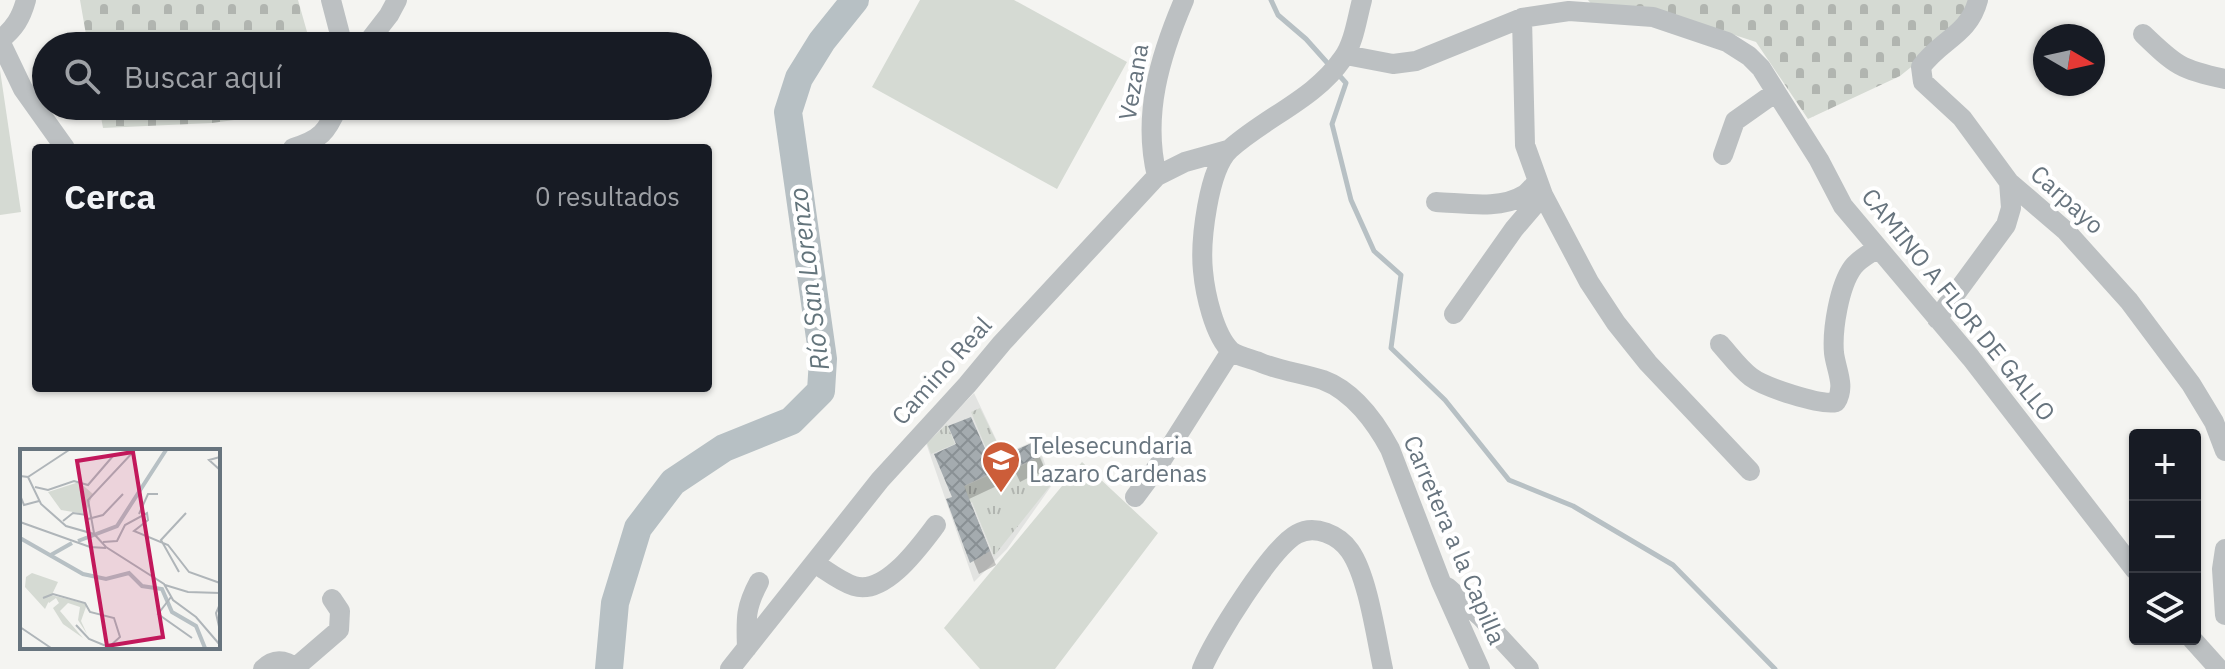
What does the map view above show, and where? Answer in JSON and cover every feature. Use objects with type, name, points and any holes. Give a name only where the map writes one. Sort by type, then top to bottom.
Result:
[{"type":"street","points":[[26,0],[18,23],[0,41],[32,102]]},
{"type":"street","points":[[331,0],[339,32]]},
{"type":"street","points":[[376,32],[397,0]]},
{"type":"street","name":"Vezana","points":[[1157,176],[1150,148],[1154,88],[1170,32],[1184,0]]},
{"type":"street","points":[[1135,497],[1231,351],[1209,309],[1202,264],[1212,186],[1228,150],[1308,96],[1322,82],[1342,59],[1362,0]]},
{"type":"street","name":"Carpayo","points":[[1978,0],[1971,20],[1927,58],[1920,73],[1923,82],[1962,118],[2009,182],[2066,231],[2129,301],[2191,384],[2214,422],[2225,451]]},
{"type":"street","name":"CAMINO A FLOR DE GALLO","points":[[1342,59],[1393,64],[1416,61],[1522,18],[1571,5],[1653,17],[1727,42],[1749,56],[1761,68],[1819,160],[1843,206],[1937,319],[2129,562]]},
{"type":"street","points":[[1522,18],[1523,124],[1529,160],[1540,188],[1589,282],[1616,323],[1648,363],[1750,471]]},
{"type":"street","points":[[2143,34],[2174,64],[2196,73],[2225,79]]},
{"type":"street","points":[[1723,155],[1735,121],[1776,92]]},
{"type":"street","points":[[45,120],[62,144]]},
{"type":"street","points":[[302,144],[319,137],[332,120]]},
{"type":"street","name":"Camino Real","points":[[730,669],[880,480],[1157,176],[1185,162],[1228,150]]},
{"type":"street","points":[[1937,319],[2006,225],[2011,208],[2009,182]]},
{"type":"street","points":[[1436,202],[1509,201],[1540,188]]},
{"type":"street","points":[[1454,314],[1540,188]]},
{"type":"street","points":[[1720,344],[1754,380],[1820,402],[1836,402],[1841,387],[1834,355],[1841,292],[1852,268],[1878,248]]},
{"type":"street","name":"Carretera a la Capilla","points":[[1231,351],[1267,366],[1324,381],[1343,392],[1371,418],[1390,449],[1441,582],[1480,669]]},
{"type":"street","points":[[816,564],[855,587],[866,587],[909,560],[936,525]]},
{"type":"street","points":[[1202,669],[1243,597],[1282,548],[1295,535],[1308,530],[1334,536],[1349,549],[1363,584],[1383,669]]},
{"type":"street","points":[[2225,549],[2222,569],[2225,615]]},
{"type":"street","points":[[747,648],[745,615],[759,582]]},
{"type":"street","points":[[1441,582],[1481,617],[1529,669]]},
{"type":"street","points":[[263,669],[275,661],[283,661],[297,668],[339,630],[340,611],[332,599]]},
{"type":"street","points":[[2197,645],[2219,669]]},
{"type":"shaded area","name":"Telesecundaria Lazaro Cardenas","points":[[974,393],[1003,454],[1037,440],[1052,485],[1007,549],[974,582],[926,443]]},
{"type":"green space","points":[[80,0],[298,0],[307,32],[86,32]]},
{"type":"green space","points":[[920,0],[1014,0],[1127,62],[1057,189],[872,87]]},
{"type":"green space","points":[[1588,0],[1972,0],[1966,23],[1900,76],[1808,119],[1756,42],[1649,7],[1592,5]]},
{"type":"green space","points":[[0,70],[21,212],[0,215]]},
{"type":"green space","points":[[102,120],[234,120],[212,123],[103,128]]},
{"type":"green space","points":[[980,408],[1011,471],[1041,456],[1050,486],[994,556],[972,502],[962,506],[956,490],[996,472],[971,412]]},
{"type":"green space","points":[[947,424],[955,444],[931,454],[927,443]]},
{"type":"green space","points":[[1082,462],[1158,533],[1055,669],[980,669],[944,628]]},
{"type":"building","points":[[971,417],[995,471],[964,486],[990,551],[970,563],[946,499],[952,497],[934,454],[956,444],[948,426]]},
{"type":"building","points":[[1034,442],[1039,456],[1011,470],[1005,455]]},
{"type":"waterway","name":"Río San Lorenzo","points":[[609,669],[615,603],[638,528],[673,482],[724,448],[791,421],[821,391],[823,359],[788,112],[799,78],[822,41],[855,0]]},
{"type":"waterway","points":[[1271,0],[1278,15],[1306,39],[1331,67]]},
{"type":"waterway","points":[[1338,74],[1346,83],[1332,124],[1351,200],[1374,251],[1401,275],[1391,348],[1445,400],[1509,480],[1573,506],[1673,565],[1775,669]]},
{"type":"place","name":"Telesecundaria Lazaro Cardenas","points":[[1001,494]]}]
